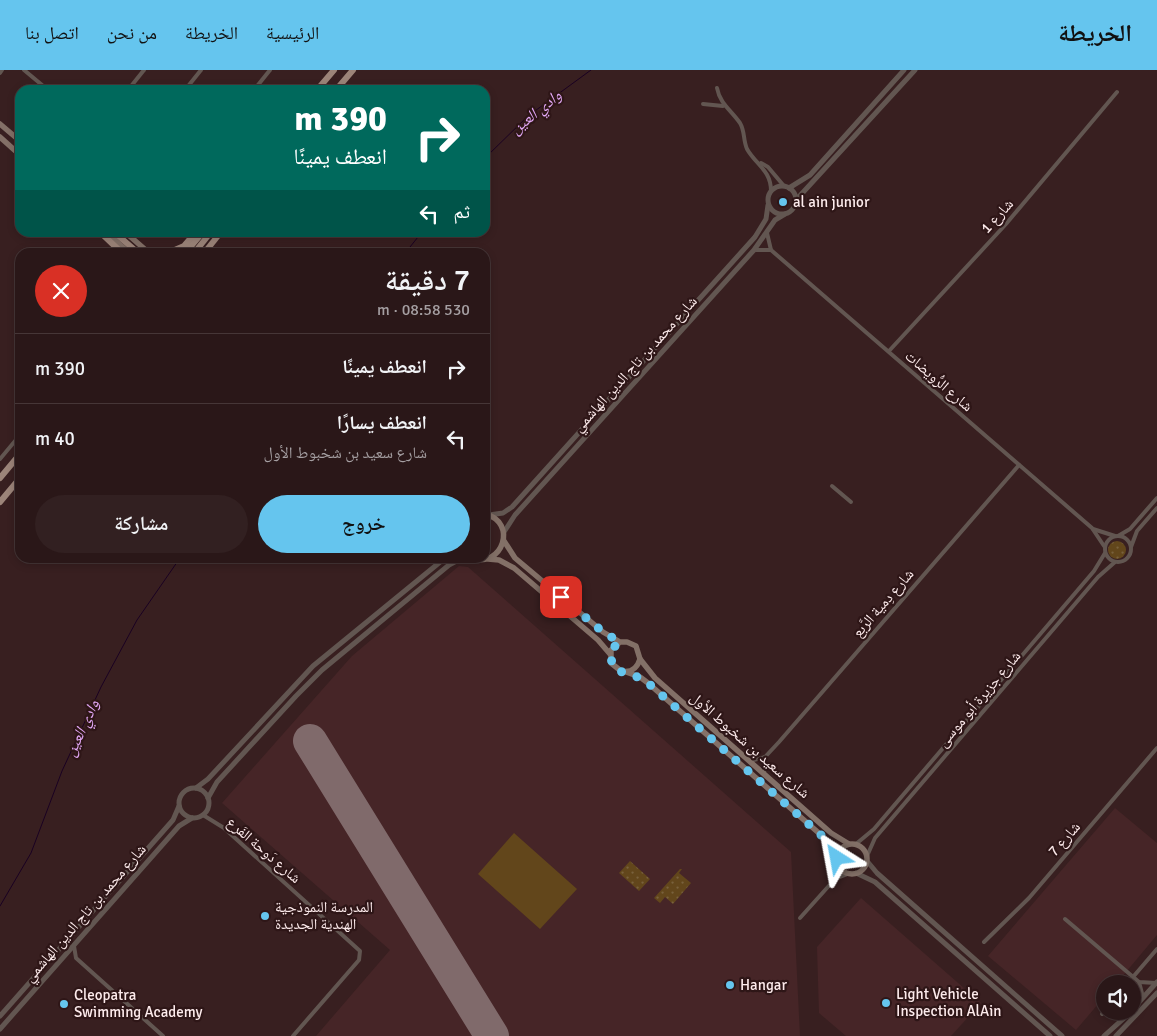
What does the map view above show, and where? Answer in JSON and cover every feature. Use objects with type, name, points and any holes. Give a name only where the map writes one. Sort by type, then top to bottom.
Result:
[{"type":"main road","points":[[320,85],[326,75],[334,70]]},
{"type":"main road","points":[[340,85],[353,70]]},
{"type":"main road","points":[[0,124],[15,137]]},
{"type":"main road","points":[[0,137],[15,150]]},
{"type":"main road","points":[[105,237],[117,248]]},
{"type":"main road","points":[[112,237],[124,248]]},
{"type":"main road","points":[[120,237],[132,248]]},
{"type":"main road","points":[[131,237],[143,248]]},
{"type":"main road","points":[[179,248],[184,246],[192,237]]},
{"type":"main road","points":[[189,248],[199,237]]},
{"type":"main road","points":[[198,248],[207,237]]},
{"type":"main road","points":[[209,248],[217,237]]},
{"type":"main road","points":[[0,478],[15,460]]},
{"type":"main road","points":[[0,502],[15,484]]},
{"type":"main road","points":[[490,516],[497,519],[504,532],[504,542],[500,550],[490,558]]},
{"type":"main road","points":[[490,559],[499,560],[514,568],[598,640],[610,654],[613,667],[626,672],[634,669],[640,659],[636,646],[627,642],[620,642],[603,632],[519,562],[504,542]]},
{"type":"main road","points":[[610,654],[620,642]]},
{"type":"main road","name":"شارع سعيد بن شخبوط الأول","points":[[640,659],[655,678],[834,836],[849,844]]},
{"type":"main road","name":"شارع سعيد بن شخبوط الأول","points":[[626,672],[640,677],[648,683],[829,842],[838,854]]},
{"type":"main road","points":[[849,844],[856,844],[865,850],[867,858],[862,870],[853,873],[844,871],[838,864],[838,854],[842,848],[849,844]]},
{"type":"street","points":[[24,70],[42,85]]},
{"type":"street","points":[[132,85],[144,70]]},
{"type":"street","points":[[189,85],[201,70]]},
{"type":"street","points":[[261,70],[266,74]]},
{"type":"street","points":[[258,85],[270,70]]},
{"type":"street","points":[[904,70],[810,175],[787,187],[777,187],[771,191],[768,205],[777,214],[785,214],[792,210],[796,200],[915,70]]},
{"type":"street","points":[[717,88],[724,106],[740,122],[747,148],[768,175],[771,191]]},
{"type":"street","name":"شارع 1","points":[[889,351],[1006,224],[1117,92]]},
{"type":"street","points":[[704,104],[712,103],[724,106]]},
{"type":"street","points":[[759,162],[768,167],[794,192],[796,200]]},
{"type":"street","name":"شارع محمد بن تاج الدين الهاشمي","points":[[490,514],[504,513],[512,507],[755,238],[766,219],[768,205]]},
{"type":"street","name":"شارع محمد بن تاج الدين الهاشمي","points":[[504,532],[515,514],[754,250],[776,220],[785,214]]},
{"type":"street","points":[[754,250],[771,250],[767,233]]},
{"type":"street","name":"شارع الرُّويضات","points":[[771,250],[1092,528],[1104,546]]},
{"type":"street","points":[[0,459],[15,441]]},
{"type":"street","name":"شارع دِمية الرَّبع","points":[[765,757],[1019,465]]},
{"type":"street","points":[[832,486],[851,502]]},
{"type":"street","points":[[1157,498],[1130,529],[1108,540],[1104,546],[1107,557],[1116,562],[1127,558],[1137,531],[1157,508]]},
{"type":"street","name":"شارع الرُّويضات","points":[[1092,528],[1116,536]]},
{"type":"street","points":[[1116,536],[1125,538],[1131,547]]},
{"type":"street","name":"شارع جزيرة أبو موسى","points":[[856,844],[874,829],[1094,571],[1105,553]]},
{"type":"street","name":"شارع جزيرة أبو موسى","points":[[867,858],[875,838],[1102,572],[1116,562]]},
{"type":"street","points":[[196,788],[205,792],[209,806],[203,815],[192,818],[185,815],[179,806],[183,792],[196,788],[208,779],[313,666],[439,563]]},
{"type":"street","points":[[208,798],[217,782],[322,670],[453,563]]},
{"type":"street","name":"شارع 7","points":[[984,942],[1029,898],[1157,748]]},
{"type":"street","points":[[749,761],[765,757],[764,774]]},
{"type":"street","name":"شارع محمد بن تاج الدين الهاشمي","points":[[0,1016],[173,820],[179,806]]},
{"type":"street","name":"شارع دَوحة الفَرع","points":[[203,815],[224,828],[360,950],[360,957],[357,963],[293,1036]]},
{"type":"street","name":"شارع محمد بن تاج الدين الهاشمي","points":[[0,1029],[179,826],[192,818]]},
{"type":"street","points":[[867,858],[877,873],[1062,1036]]},
{"type":"street","points":[[835,879],[838,864]]},
{"type":"street","points":[[800,918],[835,879],[853,873],[875,882],[1050,1036]]},
{"type":"street","points":[[1064,919],[1131,975]]},
{"type":"street","points":[[74,946],[76,958],[163,1036]]},
{"type":"street","points":[[1135,975],[1157,949]]},
{"type":"street","points":[[62,959],[76,958]]},
{"type":"street","points":[[1141,982],[1157,982]]},
{"type":"street","points":[[1141,1000],[1157,982]]},
{"type":"street","points":[[1141,990],[1143,997]]},
{"type":"street","points":[[1116,1036],[1157,993]]},
{"type":"street","points":[[1104,1036],[1122,1020]]},
{"type":"shaded area","points":[[1113,541],[1121,541],[1126,546],[1124,557],[1113,559],[1108,554],[1108,546]]},
{"type":"shaded area","points":[[459,566],[468,567],[791,852],[800,1036],[316,1036],[390,950],[222,803],[352,656]]},
{"type":"shaded area","points":[[1115,808],[1157,843],[1157,935],[1124,975],[1096,975],[1096,1007],[1076,1030],[988,956]]},
{"type":"shaded area","points":[[514,833],[577,889],[540,929],[478,874]]},
{"type":"shaded area","points":[[630,861],[650,879],[639,891],[619,873]]},
{"type":"shaded area","points":[[682,869],[679,873],[691,883],[673,904],[665,897],[660,903],[654,898]]},
{"type":"shaded area","points":[[861,898],[981,1003],[951,1036],[846,1036],[819,1013],[817,947]]},
{"type":"waterway","name":"وادي العين","points":[[490,153],[528,116],[591,70]]},
{"type":"waterway","name":"وادي العين","points":[[409,248],[418,237]]},
{"type":"waterway","name":"وادي العين","points":[[0,906],[31,853],[62,771],[101,687],[137,620],[177,563]]},
{"type":"runway","points":[[310,741],[492,1036]]},
{"type":"place","name":"al ain junior","points":[[783,202]]},
{"type":"place","name":"المدرسة النموذجية الهندية الجديدة","points":[[265,916]]},
{"type":"place","name":"Hangar","points":[[730,985]]},
{"type":"place","name":"Light Vehicle Inspection AlAin","points":[[886,1003]]},
{"type":"place","name":"Cleopatra Swimming Academy","points":[[64,1004]]},
{"type":"route","points":[[561,597],[603,632],[620,642],[611,650],[610,659],[613,667],[644,679],[829,842],[838,854],[837,858]]}]
